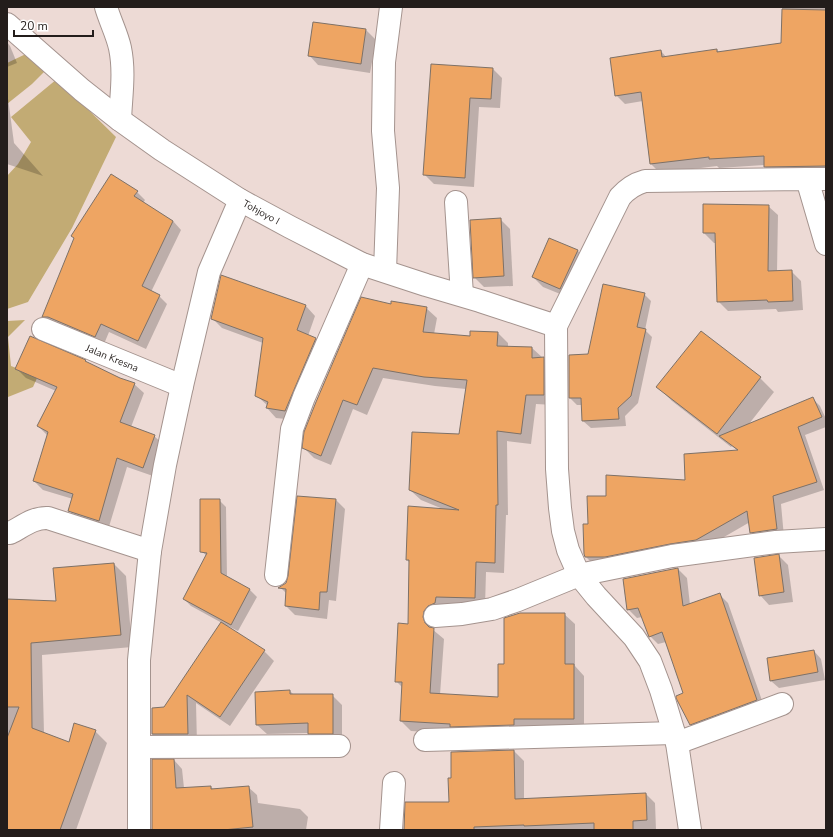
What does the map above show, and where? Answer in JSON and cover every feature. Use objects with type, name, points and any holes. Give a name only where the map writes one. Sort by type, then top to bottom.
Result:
[{"type":"street","points":[[106,7],[120,47],[123,72],[120,120]]},
{"type":"street","points":[[385,271],[388,188],[384,131],[384,62],[391,7]]},
{"type":"street","name":"Tohjoyo I","points":[[11,32],[120,120],[162,150],[240,200],[362,264],[556,326]]},
{"type":"street","points":[[690,830],[675,738],[661,690],[650,661],[634,637],[596,596],[579,575],[568,550],[560,508],[557,469],[556,326],[620,197],[634,184],[645,181],[817,179],[826,244]]},
{"type":"street","points":[[139,830],[139,660],[150,551],[165,465],[209,272],[240,200]]},
{"type":"street","points":[[456,202],[462,295]]},
{"type":"street","points":[[276,575],[292,429],[304,397],[362,264]]},
{"type":"street","name":"Jalan Kresna","points":[[43,329],[182,386]]},
{"type":"street","points":[[7,533],[16,530],[35,519],[48,518],[150,551]]},
{"type":"street","points":[[435,616],[462,614],[492,609],[579,575],[672,556],[776,542],[826,539]]},
{"type":"street","points":[[425,740],[675,738],[782,704]]},
{"type":"street","points":[[139,748],[339,746]]},
{"type":"street","points":[[392,830],[394,783]]},
{"type":"shaded area","points":[[30,52],[46,70],[32,84],[7,104],[7,63]]},
{"type":"shaded area","points":[[57,79],[116,137],[72,228],[28,302],[7,309],[7,176],[18,164],[31,142],[11,117]]},
{"type":"shaded area","points":[[25,320],[8,337],[11,366],[38,376],[33,387],[8,397],[7,401],[7,321]]},
{"type":"building","points":[[782,9],[826,10],[826,166],[764,167],[764,156],[709,159],[709,157],[650,164],[641,92],[615,96],[610,58],[661,50],[662,57],[717,49],[717,52],[781,43]]},
{"type":"building","points":[[313,22],[366,29],[361,64],[308,56]]},
{"type":"building","points":[[431,64],[493,68],[491,99],[470,98],[465,178],[423,175]]},
{"type":"building","points":[[111,174],[138,191],[134,196],[173,221],[142,286],[160,295],[138,341],[101,324],[95,337],[48,317],[42,317],[74,238],[71,236]]},
{"type":"building","points":[[703,204],[769,205],[768,271],[792,270],[793,301],[768,302],[767,300],[717,302],[715,233],[703,233]]},
{"type":"building","points":[[501,218],[504,276],[473,278],[470,220]]},
{"type":"building","points":[[549,238],[578,250],[560,289],[532,277]]},
{"type":"building","points":[[221,275],[306,305],[297,330],[316,338],[285,411],[266,408],[268,402],[255,396],[263,338],[211,319]]},
{"type":"building","points":[[603,284],[645,293],[637,327],[646,329],[631,396],[618,408],[619,419],[582,421],[581,398],[569,398],[569,355],[588,354]]},
{"type":"building","points":[[361,297],[391,304],[391,301],[427,307],[423,332],[470,336],[470,331],[498,332],[497,346],[532,347],[532,358],[544,357],[544,395],[526,395],[521,434],[497,431],[498,505],[496,505],[495,563],[476,562],[475,598],[436,597],[435,603],[428,606],[424,611],[423,617],[425,623],[429,627],[434,628],[430,693],[498,697],[498,664],[504,664],[504,618],[520,613],[565,613],[565,664],[574,664],[574,719],[514,719],[514,725],[450,727],[450,724],[400,721],[402,682],[395,682],[398,623],[408,624],[409,560],[406,560],[408,506],[459,510],[409,490],[412,432],[459,434],[467,380],[424,377],[373,368],[357,405],[343,400],[321,456],[302,448],[304,432]]},
{"type":"building","points":[[701,331],[761,377],[717,434],[656,387]]},
{"type":"building","points":[[30,336],[86,360],[85,361],[120,378],[135,383],[120,422],[155,435],[143,468],[117,458],[99,521],[68,511],[73,494],[33,481],[48,432],[37,426],[57,387],[15,369]]},
{"type":"building","points":[[813,397],[822,417],[798,427],[817,482],[773,496],[777,529],[750,533],[747,511],[696,540],[605,557],[585,557],[583,524],[588,524],[587,496],[606,496],[606,475],[685,480],[684,454],[738,450],[719,436]]},
{"type":"building","points":[[297,496],[336,499],[327,592],[320,592],[319,610],[285,606],[286,589],[278,588],[286,583],[288,576]]},
{"type":"building","points":[[200,499],[220,499],[221,573],[250,589],[231,625],[183,599],[207,553],[200,552]]},
{"type":"building","points":[[779,554],[784,592],[759,596],[754,558]]},
{"type":"building","points":[[114,563],[121,635],[31,643],[32,728],[69,742],[74,723],[96,730],[60,830],[7,830],[7,738],[19,707],[7,707],[7,599],[56,601],[53,568]]},
{"type":"building","points":[[678,568],[683,606],[720,593],[757,700],[690,725],[676,698],[676,696],[683,693],[662,632],[649,637],[638,608],[627,610],[623,579]]},
{"type":"building","points":[[221,622],[265,650],[220,717],[187,695],[188,734],[152,734],[152,708],[164,707]]},
{"type":"building","points":[[814,650],[818,672],[770,681],[767,658]]},
{"type":"building","points":[[290,690],[290,694],[333,694],[333,734],[308,734],[308,723],[256,725],[255,692]]},
{"type":"building","points":[[514,750],[515,799],[646,793],[647,820],[633,821],[633,830],[594,830],[594,823],[474,827],[474,830],[404,830],[405,802],[449,802],[448,778],[451,778],[451,752]]},
{"type":"building","points":[[152,759],[174,759],[176,788],[211,786],[211,789],[249,786],[253,827],[223,830],[152,830]]}]
